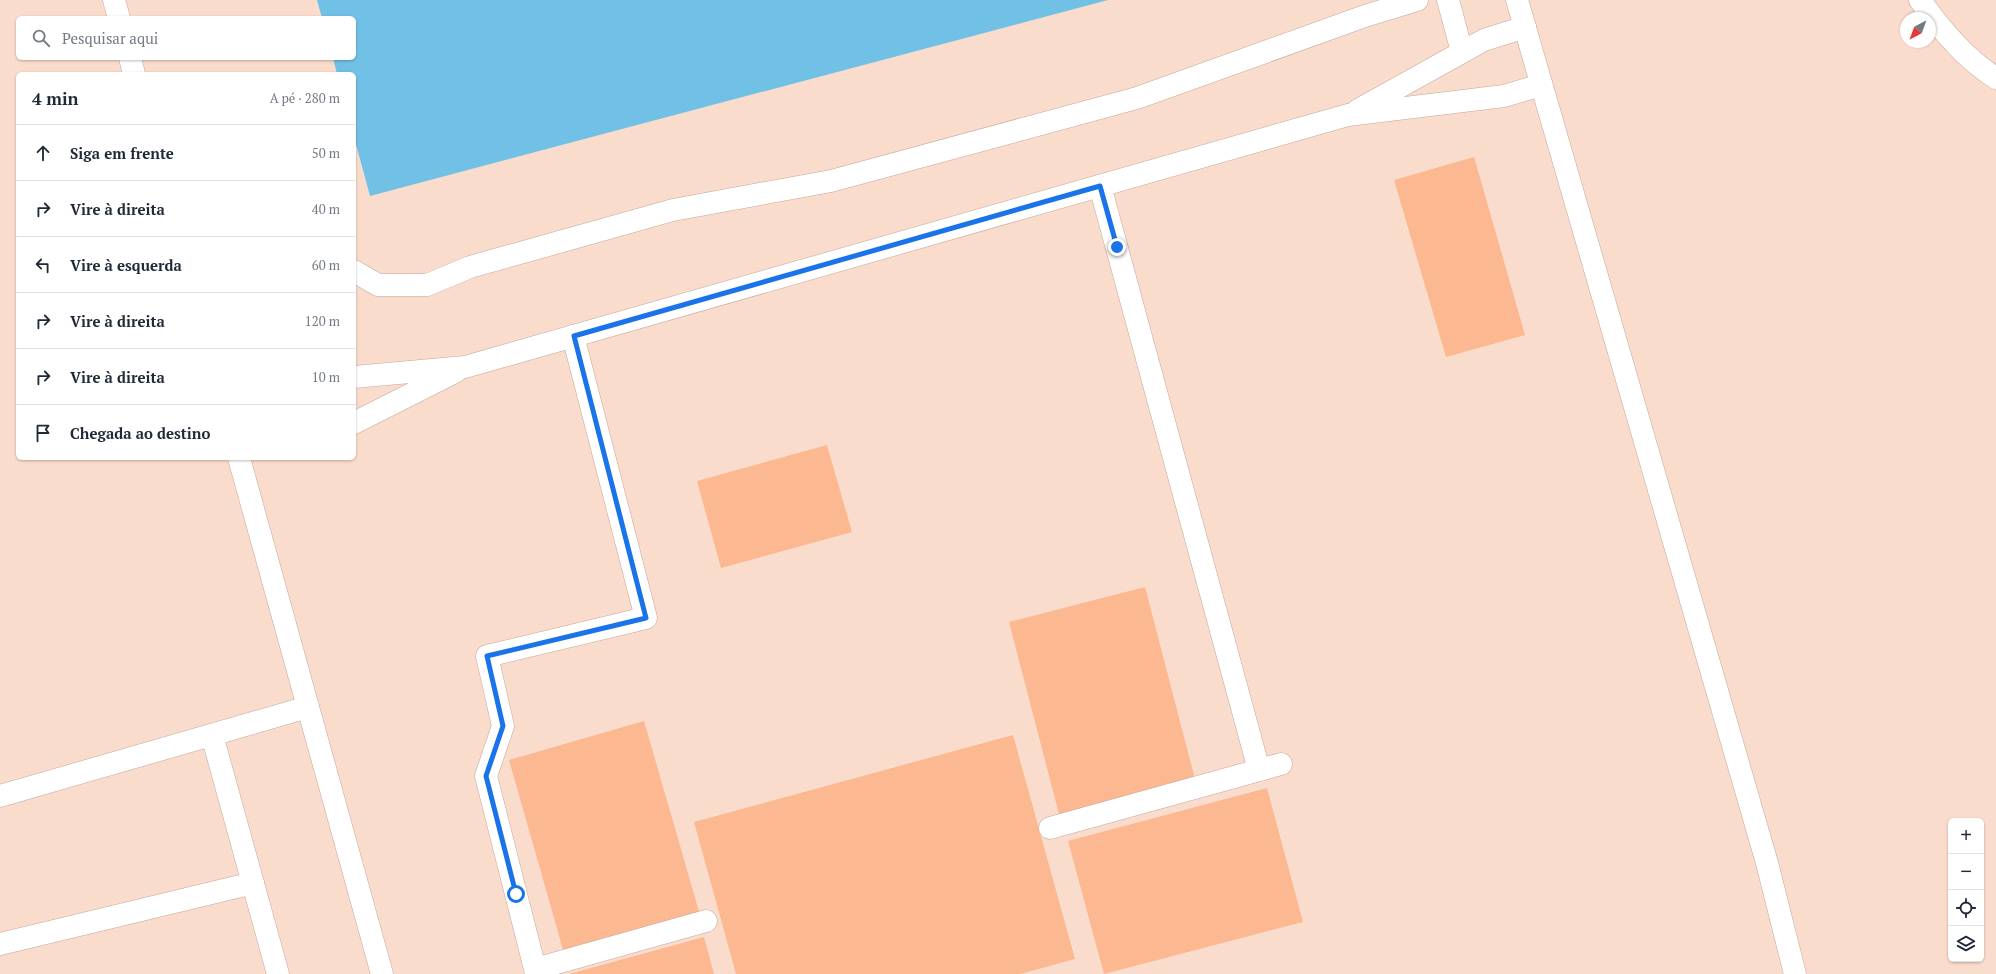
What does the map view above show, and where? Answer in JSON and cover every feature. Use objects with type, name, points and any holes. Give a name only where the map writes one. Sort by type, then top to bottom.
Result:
[{"type":"street","points":[[114,0],[118,16]]},
{"type":"street","points":[[356,272],[378,285],[427,285],[470,267],[666,212],[831,180],[1137,98],[1362,8],[1416,0]]},
{"type":"street","points":[[1448,0],[1462,52]]},
{"type":"street","points":[[1517,0],[1767,863],[1795,974]]},
{"type":"street","points":[[1920,0],[1947,35],[1979,67],[1996,78]]},
{"type":"street","points":[[1348,115],[1484,40],[1525,27]]},
{"type":"street","points":[[130,60],[134,72]]},
{"type":"street","points":[[356,377],[465,367],[1348,115],[1504,96],[1542,85]]},
{"type":"street","points":[[1100,186],[1259,770]]},
{"type":"street","points":[[574,336],[646,618],[487,656],[503,726],[486,776],[535,969],[706,922]]},
{"type":"street","points":[[356,422],[465,367]]},
{"type":"street","points":[[246,460],[308,707],[382,974]]},
{"type":"street","points":[[0,796],[308,707]]},
{"type":"street","points":[[212,735],[278,974]]},
{"type":"street","points":[[1050,828],[1281,764]]},
{"type":"street","points":[[0,944],[253,882]]},
{"type":"shaded area","points":[[0,0],[1996,0],[1996,974],[0,974]]},
{"type":"water","points":[[317,0],[1108,0],[370,196],[356,144],[356,72],[336,72],[334,60],[356,60],[356,16],[321,16]]},
{"type":"building","points":[[1474,157],[1525,335],[1446,357],[1394,180]]},
{"type":"building","points":[[827,445],[852,532],[721,568],[697,481]]},
{"type":"building","points":[[1145,587],[1196,783],[1060,818],[1009,622]]},
{"type":"building","points":[[644,721],[700,915],[564,953],[509,760]]},
{"type":"building","points":[[1013,735],[1075,959],[1020,974],[736,974],[694,822]]},
{"type":"building","points":[[1267,788],[1303,922],[1104,974],[1068,841]]},
{"type":"building","points":[[704,937],[714,974],[569,974]]},
{"type":"route","points":[[516,894],[486,776],[503,726],[487,656],[646,618],[574,336],[1100,186],[1117,247]]}]
